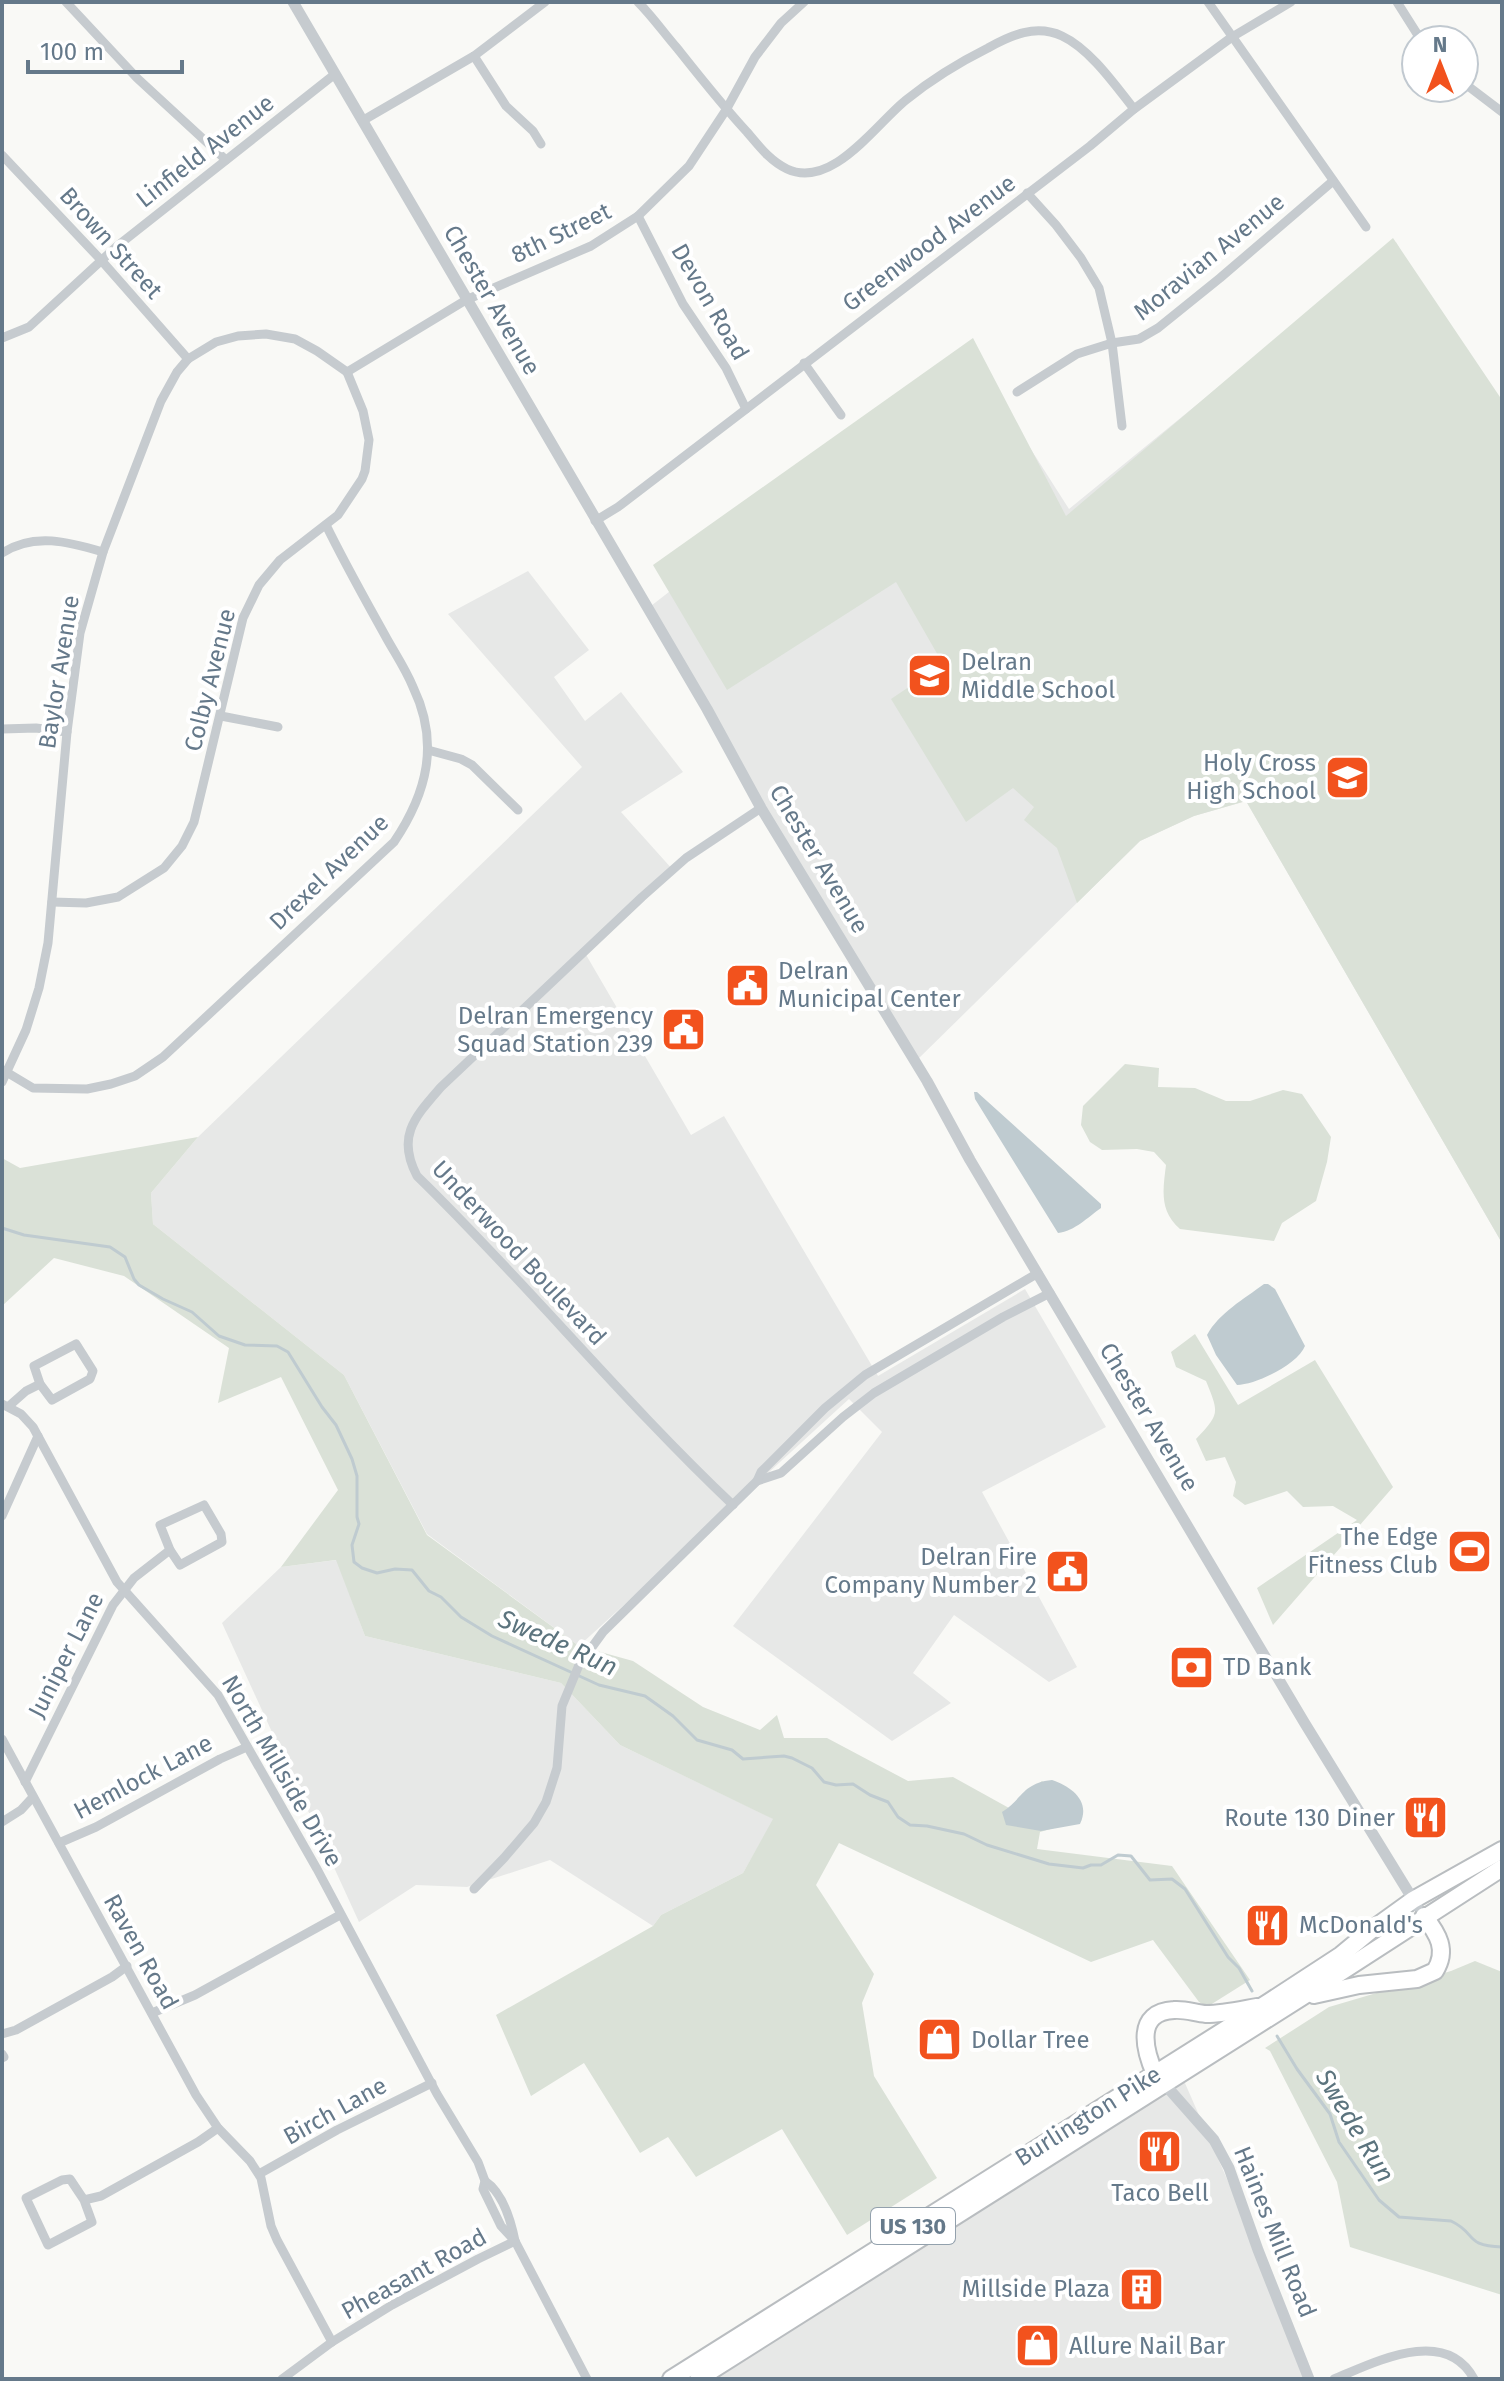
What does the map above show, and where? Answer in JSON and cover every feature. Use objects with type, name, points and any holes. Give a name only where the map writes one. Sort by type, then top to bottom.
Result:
[{"type":"highway","name":"Burlington Pike","points":[[698,2379],[1160,2079],[1341,1955],[1413,1900],[1502,1850]]},
{"type":"highway","name":"Burlington Pike","points":[[671,2379],[1160,2079],[1300,1998],[1502,1868]]},
{"type":"highway","points":[[1300,1998],[1359,1985],[1417,1979],[1435,1971],[1441,1956],[1441,1942],[1424,1916]]},
{"type":"highway","points":[[1160,2079],[1144,2039],[1146,2029],[1157,2015],[1178,2009],[1204,2014],[1263,2006]]},
{"type":"street","points":[[66,2],[137,78],[226,160]]},
{"type":"street","name":"Chester Avenue","points":[[293,2],[707,709],[761,808],[902,1039],[970,1160],[1304,1722],[1424,1916]]},
{"type":"street","points":[[362,121],[474,56],[545,2]]},
{"type":"street","points":[[638,2],[726,110],[771,159],[790,170],[812,173],[824,170],[845,157],[904,101],[945,70],[1026,31],[1061,35],[1079,46],[1134,109]]},
{"type":"street","name":"8th Street","points":[[347,372],[466,300],[591,246],[638,216],[689,166],[726,110],[755,57],[781,23],[804,2]]},
{"type":"street","points":[[1208,2],[1366,227]]},
{"type":"street","name":"Greenwood Avenue","points":[[595,521],[618,507],[1134,109],[1232,37],[1291,2]]},
{"type":"street","points":[[1397,2],[1411,24]]},
{"type":"street","points":[[474,56],[506,106],[533,131],[541,144]]},
{"type":"street","name":"Linfield Avenue","points":[[2,338],[29,327],[101,260],[335,74]]},
{"type":"street","points":[[1480,95],[1502,112]]},
{"type":"street","name":"Brown Street","points":[[2,155],[101,260],[188,359]]},
{"type":"street","name":"Moravian Avenue","points":[[1017,392],[1077,354],[1112,343],[1139,339],[1158,328],[1333,181]]},
{"type":"street","points":[[1027,193],[1056,225],[1099,288],[1112,343],[1122,426]]},
{"type":"street","name":"Devon Road","points":[[638,216],[683,304],[726,368],[746,409]]},
{"type":"street","name":"Baylor Avenue","points":[[4,1075],[26,1030],[48,943],[67,732],[80,633],[103,552],[161,401],[188,359],[216,342],[238,336],[266,334],[295,339],[347,372]]},
{"type":"street","points":[[804,363],[841,415]]},
{"type":"street","name":"Colby Avenue","points":[[52,902],[86,903],[118,897],[164,868],[182,846],[194,822],[243,618],[259,585],[280,560],[338,515],[365,471],[369,440],[363,411],[347,372]]},
{"type":"street","name":"Drexel Avenue","points":[[4,1075],[33,1088],[87,1089],[135,1076],[163,1057],[394,842],[411,818],[427,767],[424,718],[414,688],[326,525]]},
{"type":"street","points":[[2,553],[26,542],[42,540],[73,543],[103,552]]},
{"type":"street","points":[[221,716],[278,727]]},
{"type":"street","points":[[2,729],[36,728],[67,732]]},
{"type":"street","points":[[428,750],[472,765],[518,810]]},
{"type":"street","name":"Underwood Boulevard","points":[[733,1505],[694,1469],[487,1246],[417,1176],[407,1150],[413,1123],[441,1087],[686,858],[761,808]]},
{"type":"street","points":[[474,1889],[534,1823],[546,1802],[557,1768],[562,1706],[579,1665],[603,1632],[757,1481],[761,1472],[825,1408],[865,1375],[1038,1273]]},
{"type":"street","points":[[757,1481],[781,1473],[874,1393],[1050,1293]]},
{"type":"street","points":[[76,1344],[93,1371],[90,1379],[52,1400],[40,1384],[34,1366],[76,1344]]},
{"type":"street","points":[[5,1405],[40,1384]]},
{"type":"street","name":"North Millside Drive","points":[[5,1405],[28,1420],[123,1590],[212,1687],[287,1815],[478,2162],[485,2181],[497,2195],[511,2222],[515,2241],[587,2379]]},
{"type":"street","points":[[2,1516],[38,1436]]},
{"type":"street","points":[[204,1505],[221,1534],[222,1542],[180,1565],[170,1550],[160,1525],[204,1505]]},
{"type":"street","name":"Juniper Lane","points":[[25,1782],[105,1619],[123,1590],[146,1567],[170,1550]]},
{"type":"street","name":"Raven Road","points":[[2,1739],[196,2095],[218,2128],[259,2174]]},
{"type":"street","name":"Hemlock Lane","points":[[59,1843],[96,1827],[247,1747]]},
{"type":"street","points":[[2,1822],[21,1810],[33,1797]]},
{"type":"street","points":[[152,2013],[195,1995],[340,1915]]},
{"type":"street","points":[[2,2034],[16,2030],[127,1966]]},
{"type":"street","name":"Haines Mill Road","points":[[1160,2079],[1214,2140],[1229,2168],[1309,2379]]},
{"type":"street","name":"Birch Lane","points":[[259,2174],[337,2130],[432,2083]]},
{"type":"street","points":[[84,2200],[110,2192],[218,2128]]},
{"type":"street","name":"Pheasant Road","points":[[259,2174],[277,2240],[332,2342]]},
{"type":"street","points":[[70,2179],[84,2200],[92,2222],[48,2245],[26,2198],[70,2179]]},
{"type":"street","name":"Pheasant Road","points":[[282,2379],[332,2342],[399,2301],[515,2241]]},
{"type":"street","points":[[1334,2379],[1417,2350],[1438,2352],[1456,2360],[1474,2379]]},
{"type":"shaded area","points":[[1393,238],[1502,400],[1502,1243],[1246,801],[1194,816],[1140,841],[1077,903],[1057,848],[1024,820],[1034,807],[1013,788],[966,822],[891,699],[943,664],[896,582],[727,690],[653,565],[973,338],[1066,516]]},
{"type":"shaded area","name":"Delran Middle School","points":[[1396,242],[1446,331],[1502,1243],[1246,801],[1194,816],[1140,841],[915,1062],[647,609],[972,357],[1069,509]]},
{"type":"shaded area","points":[[528,571],[589,650],[554,677],[585,721],[621,692],[683,772],[621,812],[673,870],[585,953],[691,1135],[724,1116],[878,1376],[1025,1289],[1106,1427],[982,1492],[1077,1667],[1049,1682],[954,1615],[913,1673],[951,1703],[892,1741],[733,1626],[882,1432],[849,1399],[579,1646],[427,1534],[344,1375],[153,1224],[151,1193],[198,1137],[582,767],[448,614]]},
{"type":"shaded area","points":[[1125,1064],[1159,1068],[1158,1087],[1195,1088],[1226,1101],[1250,1101],[1283,1090],[1302,1094],[1331,1137],[1316,1201],[1282,1223],[1274,1241],[1180,1229],[1166,1207],[1166,1165],[1154,1152],[1102,1150],[1090,1142],[1081,1125],[1083,1106]]},
{"type":"shaded area","points":[[974,1092],[1101,1204],[1101,1208],[1076,1227],[1058,1233],[975,1099]]},
{"type":"shaded area","points":[[198,1137],[151,1193],[153,1224],[344,1375],[427,1535],[579,1646],[633,1661],[703,1707],[760,1730],[777,1715],[784,1738],[827,1738],[908,1781],[953,1777],[1009,1808],[1042,1781],[1082,1820],[1040,1832],[1037,1849],[1172,1866],[1250,1980],[1207,2007],[1199,2002],[1153,1940],[1091,1962],[839,1843],[816,1885],[874,1974],[862,2003],[874,2076],[937,2178],[847,2235],[782,2129],[696,2177],[668,2137],[640,2153],[584,2063],[531,2096],[496,2015],[653,1926],[661,1915],[743,1873],[773,1819],[620,1745],[561,1683],[365,1636],[336,1560],[281,1567],[338,1490],[281,1377],[218,1403],[229,1348],[124,1276],[54,1258],[2,1306],[2,1158],[20,1168]]},
{"type":"shaded area","points":[[1264,1284],[1275,1289],[1305,1346],[1294,1360],[1276,1372],[1237,1385],[1216,1355],[1207,1335],[1225,1313]]},
{"type":"shaded area","points":[[1195,1334],[1238,1405],[1315,1360],[1393,1487],[1273,1625],[1257,1588],[1357,1520],[1333,1506],[1303,1507],[1287,1491],[1245,1505],[1233,1496],[1236,1482],[1225,1457],[1206,1461],[1196,1439],[1210,1424],[1215,1413],[1206,1381],[1176,1367],[1171,1352]]},
{"type":"shaded area","points":[[337,1560],[365,1636],[561,1683],[620,1745],[774,1819],[743,1873],[661,1915],[653,1926],[550,1860],[467,1887],[416,1885],[359,1922],[222,1623],[281,1567]]},
{"type":"shaded area","points":[[1052,1780],[1078,1796],[1083,1808],[1080,1824],[1041,1831],[1006,1825],[1002,1812],[1028,1788]]},
{"type":"shaded area","points":[[1475,1961],[1502,1972],[1502,2295],[1350,2247],[1337,2182],[1270,2051],[1265,2048],[1329,2007]]},
{"type":"shaded area","points":[[1181,2074],[1258,2250],[1309,2379],[697,2379]]},
{"type":"waterway","name":"Swede Run","points":[[2,1228],[24,1235],[110,1247],[125,1257],[139,1285],[192,1312],[219,1336],[245,1345],[277,1346],[288,1352],[336,1425],[352,1459],[357,1476],[359,1524],[352,1545],[354,1562],[362,1568],[377,1573],[395,1569],[412,1570],[429,1591],[441,1597],[461,1617],[492,1636],[599,1685],[645,1696],[673,1716],[697,1740],[732,1750],[743,1759],[784,1756],[812,1768],[824,1782],[853,1784],[888,1802],[898,1817],[910,1825],[964,1834],[987,1845],[1049,1864],[1083,1868],[1101,1865],[1118,1855],[1131,1856],[1150,1880],[1172,1879],[1185,1889],[1252,1991]]},
{"type":"waterway","name":"Swede Run","points":[[1277,2036],[1330,2114],[1339,2142],[1379,2200],[1399,2217],[1451,2221],[1476,2241],[1502,2247]]},
{"type":"place","name":"Delran Middle School","points":[[930,676]]},
{"type":"place","name":"Holy Cross High School","points":[[1347,777]]},
{"type":"place","name":"Delran Municipal Center","points":[[747,985]]},
{"type":"place","name":"Delran Emergency Squad Station 239","points":[[684,1030]]},
{"type":"place","name":"The Edge Fitness Club","points":[[1469,1551]]},
{"type":"place","name":"Delran Fire Company Number 2","points":[[1068,1571]]},
{"type":"place","name":"TD Bank","points":[[1192,1667]]},
{"type":"place","name":"Route 130 Diner","points":[[1426,1818]]},
{"type":"place","name":"McDonald's","points":[[1268,1925]]},
{"type":"place","name":"Dollar Tree","points":[[940,2040]]},
{"type":"place","name":"Taco Bell","points":[[1160,2151]]},
{"type":"place","name":"Millside Plaza","points":[[1141,2289]]},
{"type":"place","name":"Allure Nail Bar","points":[[1038,2346]]}]
